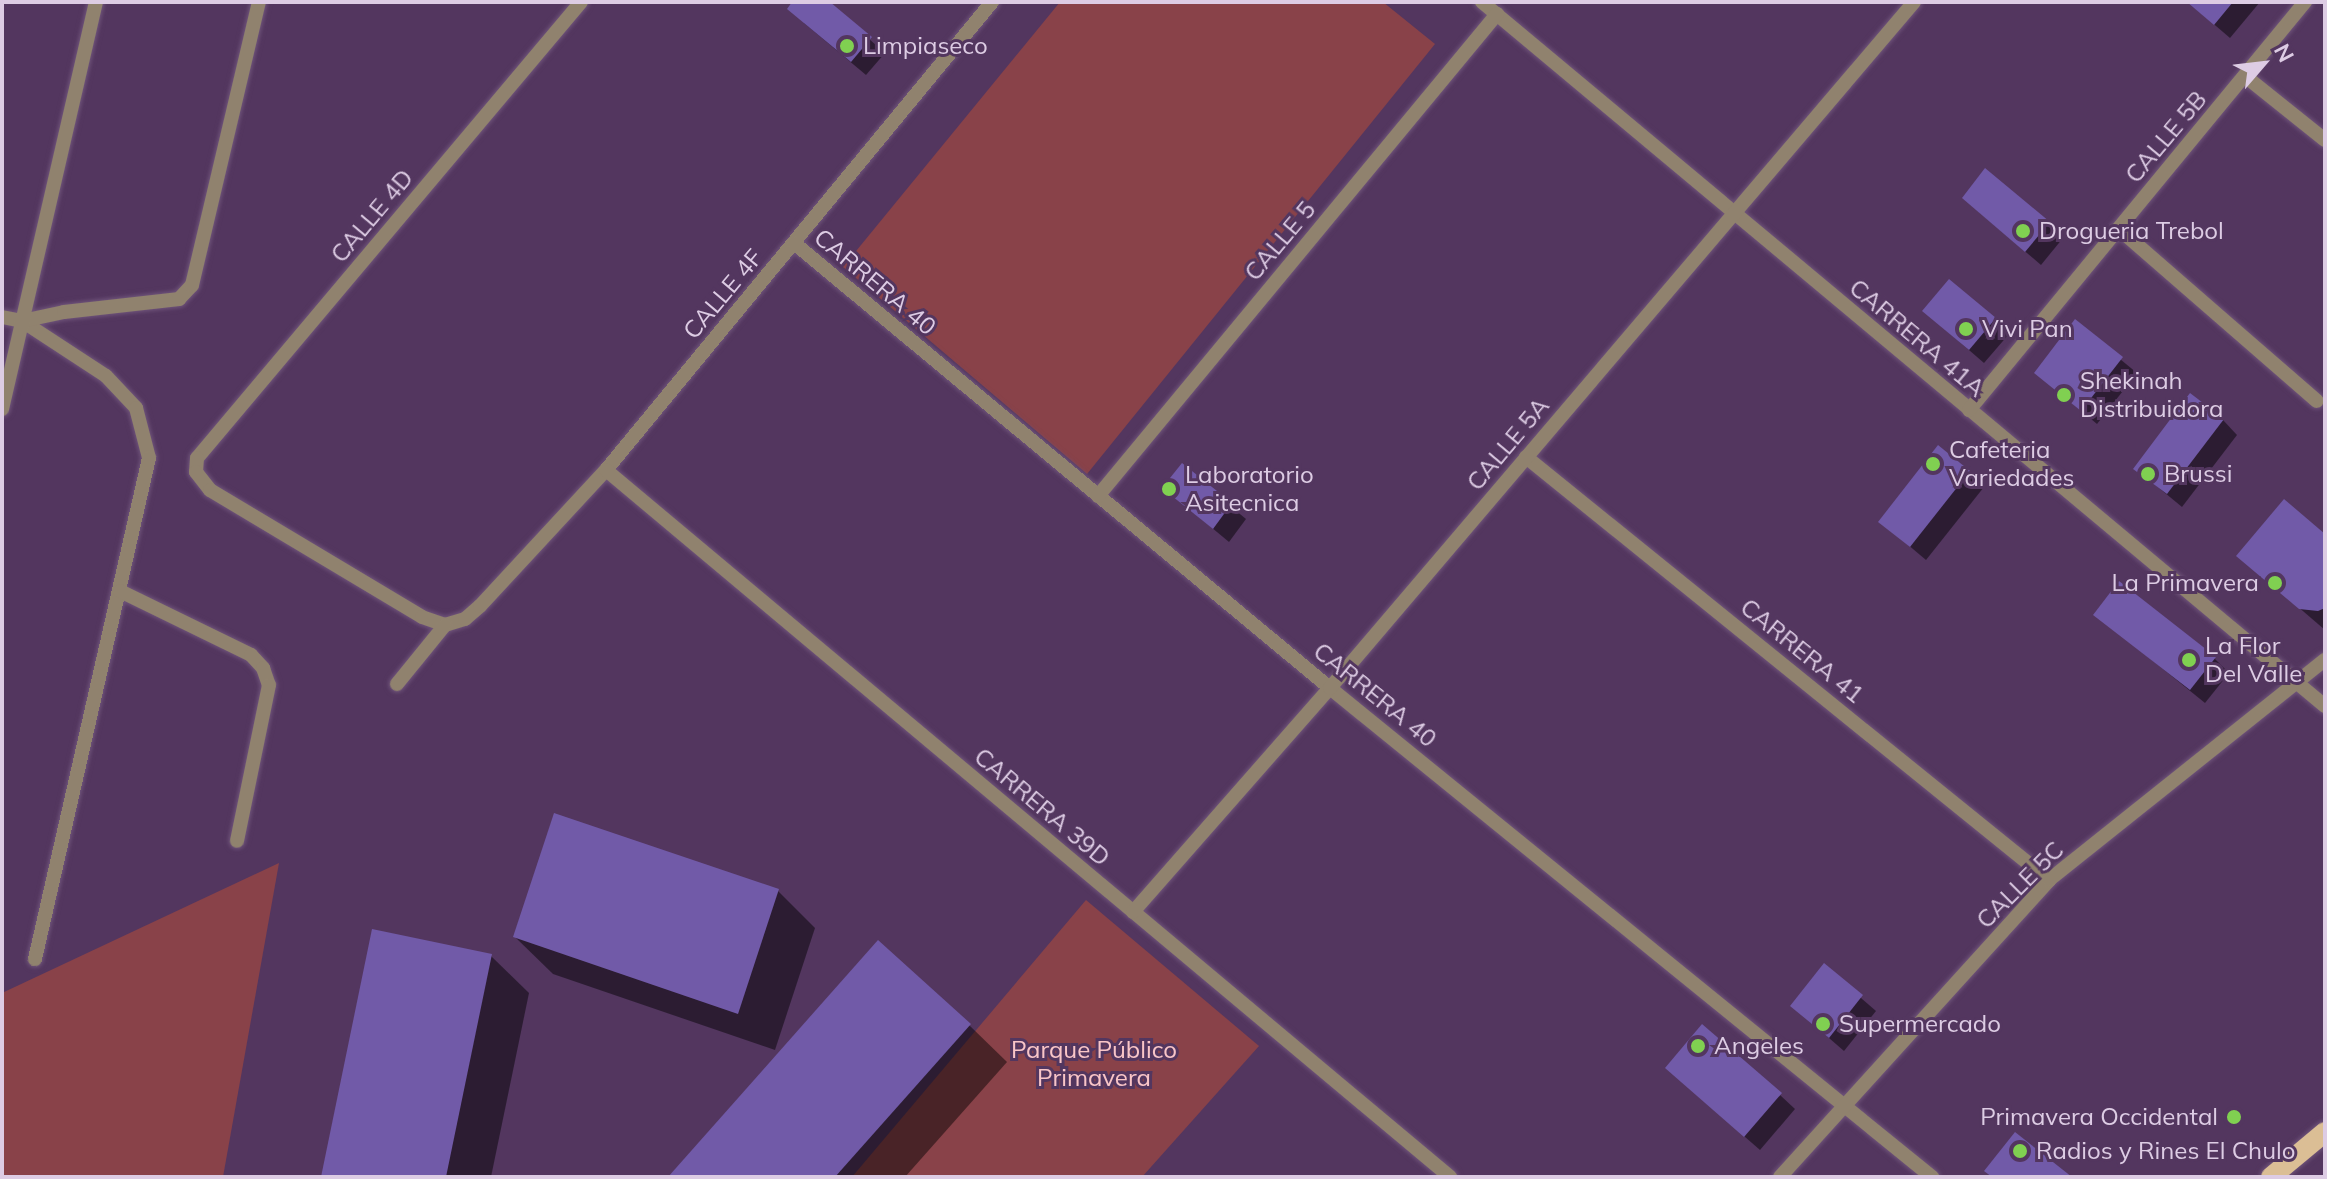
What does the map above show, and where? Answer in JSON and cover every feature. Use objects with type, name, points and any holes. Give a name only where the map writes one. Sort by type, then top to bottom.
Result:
[{"type":"main road","points":[[2271,1177],[2325,1132]]},
{"type":"street","points":[[2,409],[96,2]]},
{"type":"street","points":[[22,321],[64,312],[179,299],[192,285],[259,2]]},
{"type":"street","name":"CALLE 4D","points":[[445,625],[422,617],[210,490],[196,472],[197,458],[581,2]]},
{"type":"street","name":"CALLE 4F","points":[[445,625],[465,619],[480,606],[606,470],[992,2]]},
{"type":"street","name":"CARRERA 41A","points":[[1482,2],[2325,706]]},
{"type":"street","name":"CALLE 5B","points":[[1969,410],[2305,2]]},
{"type":"street","name":"CALLE 5A","points":[[1133,912],[1330,688],[1907,4]]},
{"type":"street","name":"CALLE 5","points":[[1098,496],[1497,14]]},
{"type":"street","points":[[2245,76],[2325,140]]},
{"type":"street","points":[[2119,229],[2317,401]]},
{"type":"street","name":"CARRERA 40","points":[[794,243],[1330,688],[1932,1177]]},
{"type":"street","points":[[2,317],[22,321],[106,376],[136,408],[149,458],[35,959]]},
{"type":"street","name":"CARRERA 41","points":[[1526,457],[2049,880]]},
{"type":"street","name":"CARRERA 39D","points":[[606,470],[1450,1177]]},
{"type":"street","points":[[120,591],[251,655],[263,668],[269,685],[237,841]]},
{"type":"street","points":[[397,684],[445,625]]},
{"type":"street","name":"CALLE 5C","points":[[1780,1177],[2049,880],[2325,660]]},
{"type":"green space","points":[[1060,2],[1383,2],[1435,44],[1087,474],[843,267]]},
{"type":"green space","points":[[279,863],[223,1177],[2,1177],[2,993]]},
{"type":"green space","name":"Parque Público Primavera","points":[[1086,900],[1259,1046],[1142,1177],[852,1177]]},
{"type":"building","points":[[792,2],[830,2],[872,37],[851,62],[787,9]]},
{"type":"building","points":[[2187,2],[2233,2],[2214,25]]},
{"type":"building","points":[[1985,168],[2050,222],[2025,252],[1962,198]]},
{"type":"building","points":[[1949,279],[1996,318],[1969,350],[1922,311]]},
{"type":"building","points":[[2075,319],[2123,357],[2081,411],[2034,373]]},
{"type":"building","points":[[2190,393],[2224,419],[2167,494],[2133,469]]},
{"type":"building","points":[[1938,445],[1970,471],[1910,547],[1878,522]]},
{"type":"building","points":[[1182,463],[1232,503],[1213,529],[1162,488]]},
{"type":"building","points":[[2284,499],[2325,534],[2325,608],[2318,611],[2299,609],[2236,556]]},
{"type":"building","points":[[2119,581],[2216,657],[2190,690],[2093,615]]},
{"type":"building","points":[[554,813],[779,889],[738,1014],[513,937]]},
{"type":"building","points":[[372,929],[492,954],[446,1177],[321,1177]]},
{"type":"building","points":[[878,940],[971,1024],[835,1177],[668,1177]]},
{"type":"building","points":[[1824,963],[1863,995],[1829,1038],[1790,1006]]},
{"type":"building","points":[[1702,1024],[1782,1093],[1744,1137],[1665,1068]]},
{"type":"building","name":"Radios y Rines El Chulo","points":[[2015,1132],[2072,1177],[1992,1177],[1984,1171]]},
{"type":"place","name":"Limpiaseco","points":[[847,46]]},
{"type":"place","name":"Drogueria Trebol","points":[[2023,231]]},
{"type":"place","name":"Vivi Pan","points":[[1966,329]]},
{"type":"place","name":"Shekinah Distribuidora","points":[[2064,395]]},
{"type":"place","name":"Cafeteria Variedades","points":[[1933,464]]},
{"type":"place","name":"Brussi","points":[[2148,474]]},
{"type":"place","name":"Laboratorio Asitecnica","points":[[1169,489]]},
{"type":"place","name":"La Primavera","points":[[2275,583]]},
{"type":"place","name":"La Flor Del Valle","points":[[2189,660]]},
{"type":"place","name":"Supermercado","points":[[1823,1024]]},
{"type":"place","name":"Angeles","points":[[1698,1046]]},
{"type":"place","name":"Primavera Occidental","points":[[2234,1117]]},
{"type":"place","name":"Radios y Rines El Chulo","points":[[2020,1151]]}]
